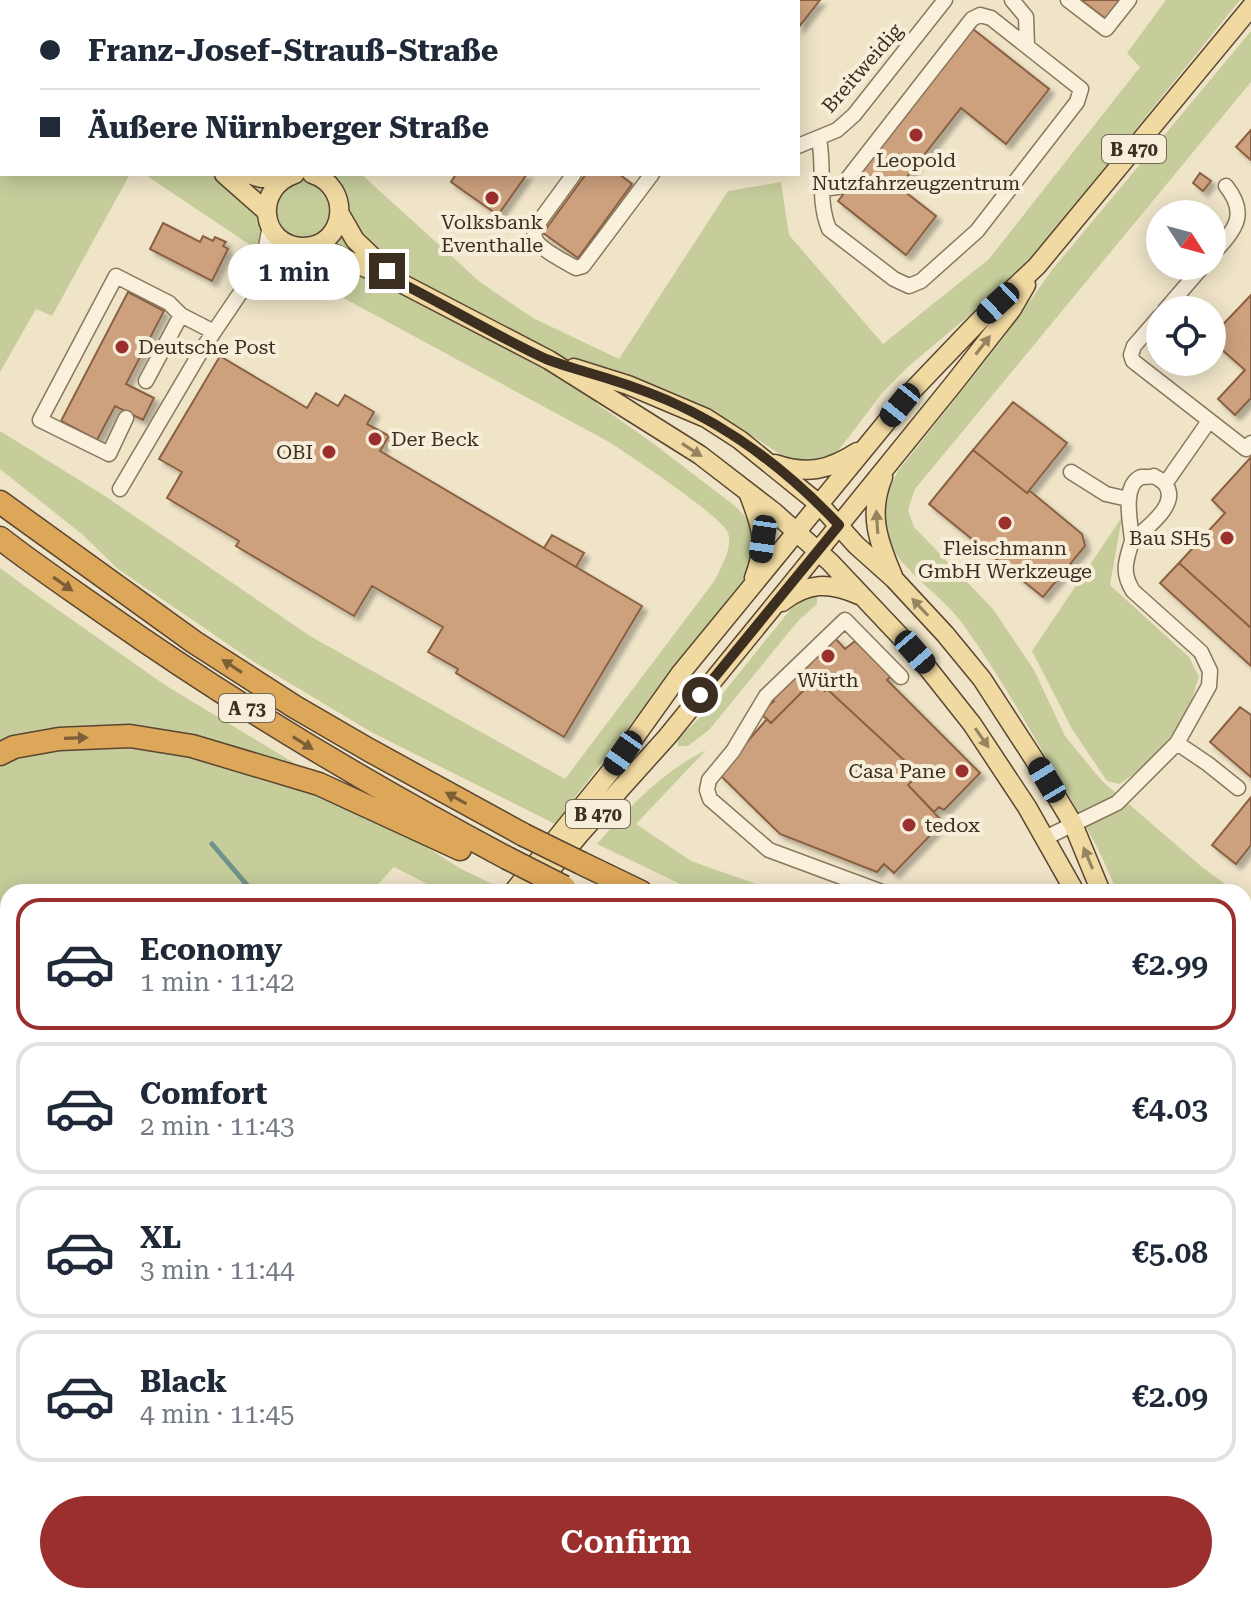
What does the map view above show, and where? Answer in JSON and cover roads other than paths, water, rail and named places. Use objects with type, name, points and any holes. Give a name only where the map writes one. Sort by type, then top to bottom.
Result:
[{"type":"highway","name":"A 73","points":[[0,502],[194,642],[282,699],[524,835],[624,884]]},
{"type":"highway","name":"A 73","points":[[0,538],[170,659],[318,752],[409,805],[560,884]]},
{"type":"highway","points":[[0,754],[14,747],[59,739],[130,736],[192,746],[319,784],[484,860],[507,858]]},
{"type":"main road","name":"B 470","points":[[519,884],[601,783],[680,674],[911,392],[1037,266],[1251,7]]},
{"type":"main road","points":[[226,176],[268,218],[279,238],[292,245],[307,247],[332,233],[337,224],[340,214],[336,181]]},
{"type":"main road","points":[[254,176],[281,176]]},
{"type":"main road","points":[[268,218],[267,201],[272,191],[289,176]]},
{"type":"main road","points":[[340,214],[355,240],[399,282]]},
{"type":"main road","points":[[315,245],[399,282],[549,360],[700,455],[797,532],[865,597],[935,676],[1003,768],[1071,884]]},
{"type":"main road","name":"B 470","points":[[539,884],[667,737],[889,464],[1012,309],[1037,266]]},
{"type":"main road","points":[[549,360],[628,385],[706,418],[740,440],[819,504],[856,545],[894,579],[982,679],[1073,824],[1098,884]]},
{"type":"main road","points":[[768,462],[793,470],[825,468],[866,447]]},
{"type":"main road","points":[[889,464],[877,497],[875,519],[882,550],[894,579]]},
{"type":"main road","points":[[745,594],[760,562],[763,539],[748,491]]},
{"type":"main road","points":[[768,613],[793,594],[812,586],[843,588],[865,597]]},
{"type":"street","name":"Breitweidig","points":[[800,145],[837,130],[854,115],[945,0]]},
{"type":"street","points":[[1012,0],[1026,17],[1027,46]]},
{"type":"street","points":[[1068,0],[1106,29],[1129,0]]},
{"type":"street","points":[[819,139],[822,155],[822,189],[825,220],[829,229],[894,279],[909,286],[921,281],[977,231],[1077,102],[1081,89],[991,18],[980,15],[972,19],[845,182],[838,187],[822,189]]},
{"type":"street","points":[[573,176],[536,226],[535,233],[541,246],[576,268],[583,266],[644,177]]},
{"type":"street","points":[[1226,186],[1235,197],[1238,216],[1226,239]]},
{"type":"street","points":[[120,489],[214,332],[264,258],[268,218]]},
{"type":"street","points":[[264,258],[292,245]]},
{"type":"street","points":[[126,418],[109,454],[40,420],[116,276],[169,303],[181,315],[214,332]]},
{"type":"street","points":[[1177,296],[1191,280]]},
{"type":"street","points":[[146,381],[181,315]]},
{"type":"street","points":[[1146,332],[1134,346],[1131,355],[1133,361],[1146,371]]},
{"type":"street","points":[[1152,376],[1246,449],[1251,443]]},
{"type":"street","points":[[1165,484],[1209,421]]},
{"type":"street","points":[[1071,472],[1106,494],[1128,499]]},
{"type":"street","points":[[1045,838],[1117,803],[1177,743],[1209,686],[1210,671],[1201,652],[1133,591],[1125,579],[1132,541],[1128,499],[1131,486],[1141,477],[1154,476],[1165,484],[1169,497],[1164,510],[1132,541]]},
{"type":"street","points":[[860,884],[769,850],[710,799],[707,790],[709,780],[733,751],[766,696],[845,620],[901,677]]},
{"type":"street","points":[[1177,743],[1238,788]]},
{"type":"waterway","points":[[212,844],[246,884]]},
{"type":"place","name":"Leopold Nutzfahrzeugzentrum","points":[[916,135]]},
{"type":"place","name":"Volksbank Eventhalle","points":[[492,198]]},
{"type":"place","name":"Deutsche Post","points":[[122,347]]},
{"type":"place","name":"Der Beck","points":[[375,439]]},
{"type":"place","name":"OBI","points":[[329,452]]},
{"type":"place","name":"Fleischmann GmbH Werkzeuge","points":[[1005,523]]},
{"type":"place","name":"Bau SH5","points":[[1227,538]]},
{"type":"place","name":"Würth","points":[[828,656]]},
{"type":"place","name":"Casa Pane","points":[[962,771]]},
{"type":"place","name":"tedox","points":[[909,825]]}]
